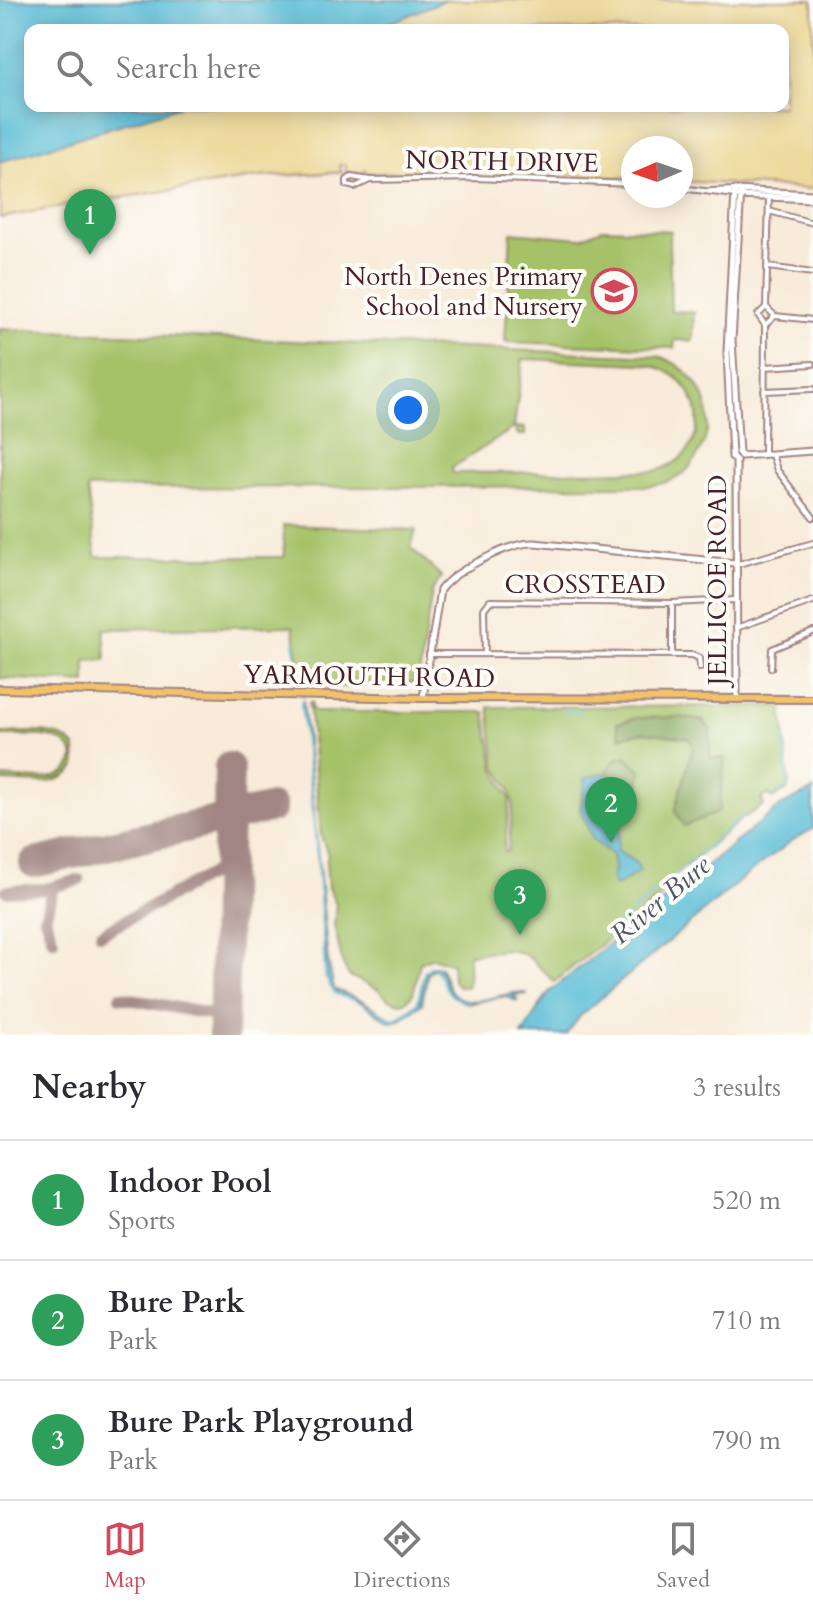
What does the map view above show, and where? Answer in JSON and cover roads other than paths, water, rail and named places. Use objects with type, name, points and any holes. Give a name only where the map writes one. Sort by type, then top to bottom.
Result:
[{"type":"main road","name":"YARMOUTH ROAD","points":[[0,689],[423,698],[813,699]]},
{"type":"street","name":"NORTH DRIVE","points":[[370,180],[355,187],[347,185],[348,178],[475,178],[621,184]]},
{"type":"street","points":[[693,189],[813,196]]},
{"type":"street","name":"JELLICOE ROAD","points":[[737,699],[737,456],[729,352],[738,193]]},
{"type":"street","points":[[764,453],[765,325],[758,315],[766,307],[769,194]]},
{"type":"street","points":[[768,211],[813,223]]},
{"type":"street","points":[[768,267],[813,273]]},
{"type":"street","points":[[766,307],[775,316],[813,320]]},
{"type":"street","points":[[765,325],[775,316]]},
{"type":"street","points":[[764,367],[813,364]]},
{"type":"street","points":[[764,391],[813,389]]},
{"type":"street","points":[[737,456],[813,451]]},
{"type":"street","points":[[771,452],[779,472],[813,517]]},
{"type":"street","points":[[423,698],[437,598],[444,585],[515,545],[534,543],[735,564],[813,543]]},
{"type":"street","name":"CROSSTEAD","points":[[485,654],[484,609],[490,601],[672,603],[736,600]]},
{"type":"street","points":[[736,628],[813,601]]},
{"type":"street","points":[[672,603],[672,655]]},
{"type":"street","points":[[771,668],[772,649],[813,632]]},
{"type":"street","points":[[428,654],[696,656],[700,668]]},
{"type":"water","points":[[0,0],[445,0],[387,24],[24,24],[24,112],[162,112],[0,162]]},
{"type":"water","points":[[303,701],[328,960],[334,989],[363,1001],[392,1019],[419,1002],[426,971],[433,966],[440,967],[451,991],[459,998],[478,1000],[510,994],[528,994],[513,995],[516,1001],[506,997],[466,1002],[457,999],[448,989],[440,971],[433,969],[428,973],[422,1004],[391,1022],[362,1003],[340,994],[331,987],[327,975]]},
{"type":"water","points":[[602,773],[629,788],[634,805],[620,822],[617,851],[636,863],[640,871],[616,886],[612,882],[612,855],[593,840],[580,810],[586,778]],"holes":[[[601,787],[618,793],[616,796],[621,802],[615,813],[600,822],[593,807],[594,793]]]},
{"type":"water","points":[[813,790],[813,829],[748,874],[580,1016],[566,1035],[522,1035],[548,993],[782,805]]},
{"type":"waterway","points":[[294,641],[299,687]]},
{"type":"waterway","points":[[301,702],[318,862],[325,977],[335,994],[353,1000]]},
{"type":"waterway","points":[[563,712],[581,712]]},
{"type":"waterway","points":[[774,795],[788,787],[784,739]]},
{"type":"waterway","name":"River Bure","points":[[633,911],[744,815]]},
{"type":"waterway","name":"River Bure","points":[[603,935],[629,914]]},
{"type":"waterway","points":[[386,1018],[396,1018],[417,1005],[424,972],[431,966]]},
{"type":"waterway","points":[[436,969],[451,995],[468,1001]]},
{"type":"place","name":"Indoor Pool","points":[[90,255]]},
{"type":"place","name":"North Denes Primary School and Nursery","points":[[614,291]]},
{"type":"place","name":"Bure Park","points":[[611,843]]},
{"type":"place","name":"Bure Park Playground","points":[[520,935]]}]
